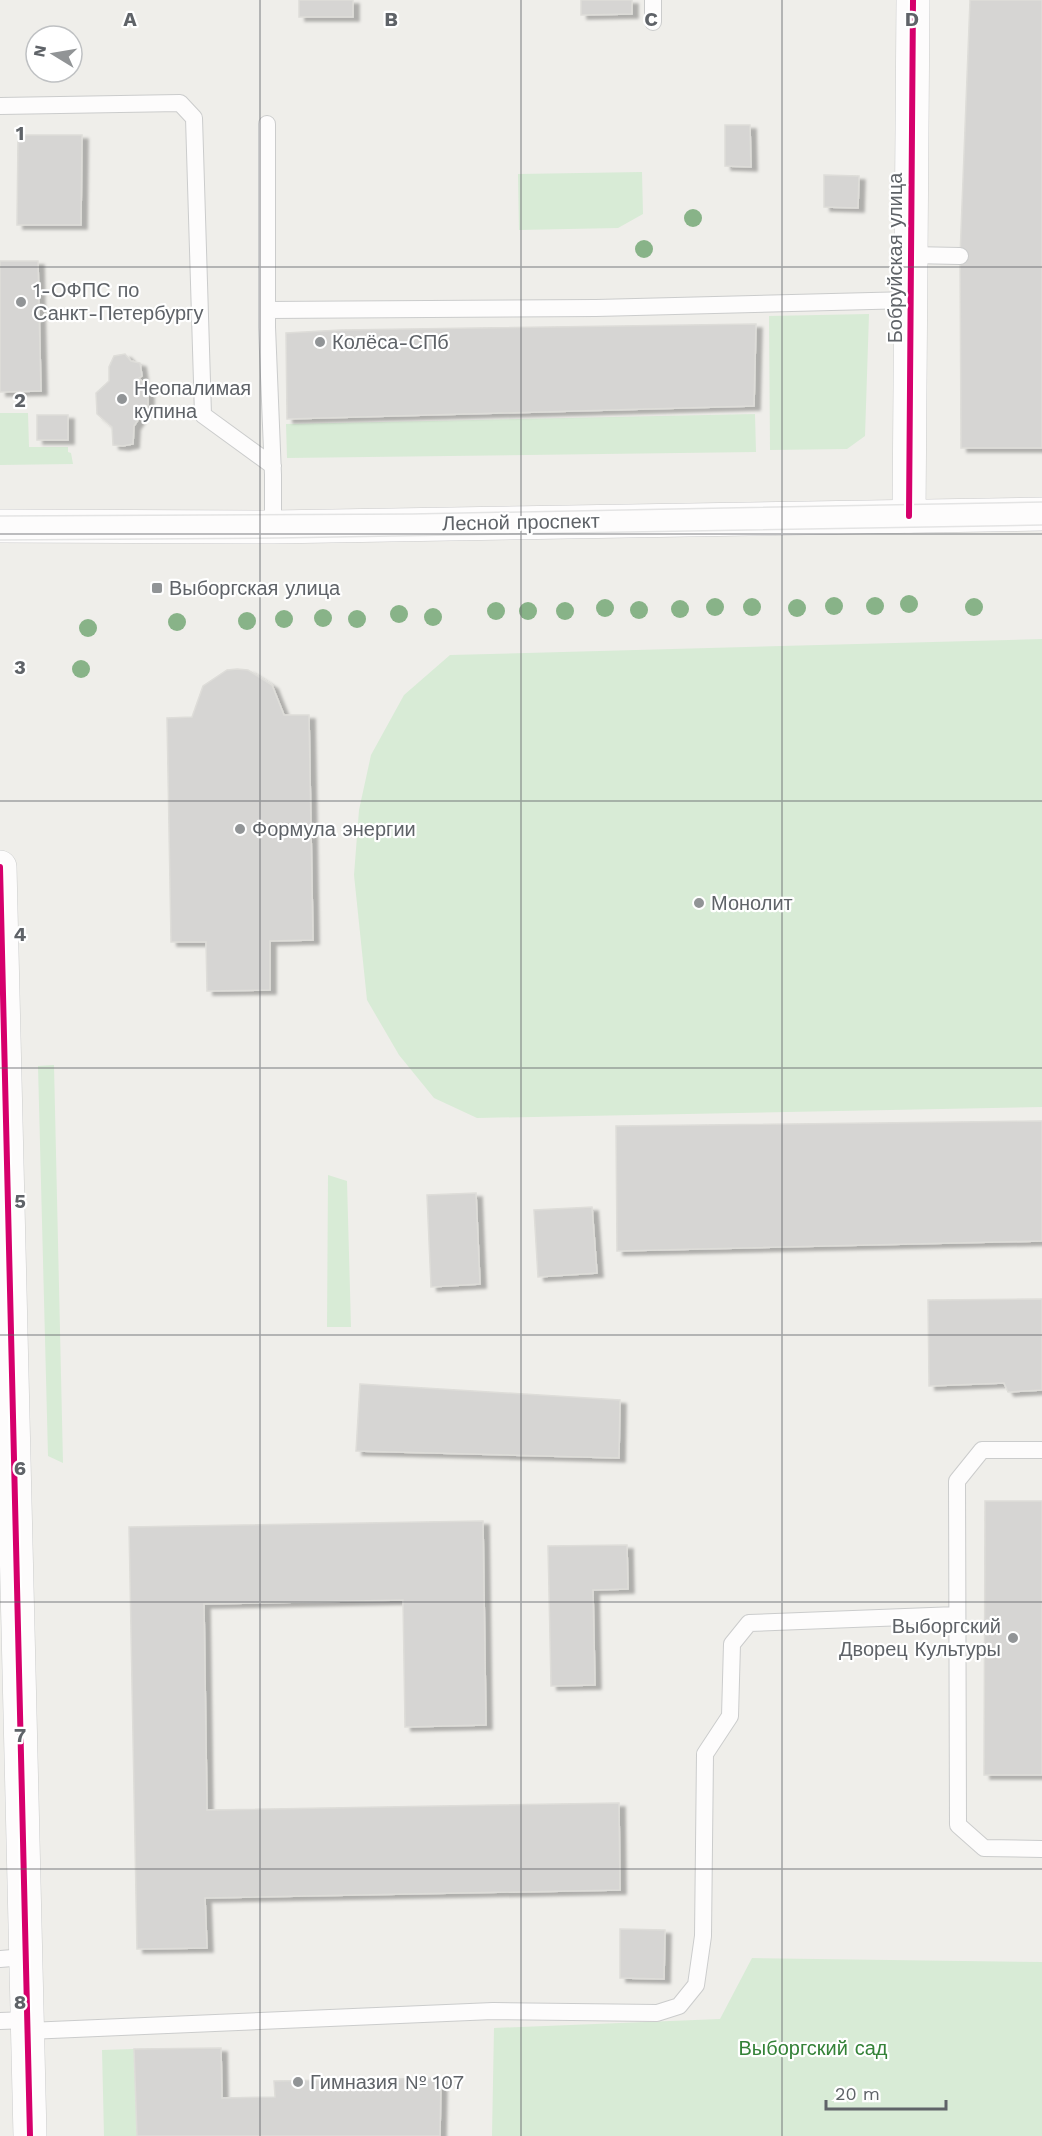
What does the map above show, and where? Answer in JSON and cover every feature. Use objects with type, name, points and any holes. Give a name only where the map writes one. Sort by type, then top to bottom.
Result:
[{"type":"street","name":"Бобруйская улица","points":[[909,516],[914,0]]},
{"type":"street","name":"Лесной проспект","points":[[0,526],[273,527],[1042,514]]},
{"type":"street","points":[[0,867],[13,1958],[30,2136]]},
{"type":"lane","points":[[653,0],[653,22]]},
{"type":"lane","points":[[0,106],[180,103],[194,118],[203,415],[273,466]]},
{"type":"lane","points":[[267,124],[267,310],[273,527]]},
{"type":"lane","points":[[911,255],[960,256]]},
{"type":"lane","points":[[267,310],[596,308],[911,300]]},
{"type":"lane","points":[[1042,1450],[982,1450],[957,1481],[958,1825],[984,1848],[1042,1848]]},
{"type":"lane","points":[[18,2024],[493,2011],[657,2013],[679,2006],[696,1985],[703,1936],[705,1754],[730,1716],[732,1644],[749,1623],[957,1615]]},
{"type":"green space","points":[[642,172],[643,214],[618,228],[519,230],[518,174]]},
{"type":"green space","points":[[869,314],[865,436],[847,449],[770,450],[769,316]]},
{"type":"green space","points":[[0,413],[28,413],[29,447],[68,447],[73,464],[0,465]]},
{"type":"green space","points":[[755,414],[756,452],[287,458],[286,424]]},
{"type":"green space","name":"Монолит","points":[[1042,639],[1042,1107],[477,1118],[434,1098],[399,1055],[367,1000],[354,875],[359,810],[371,755],[404,695],[450,655]]},
{"type":"green space","points":[[54,1065],[63,1463],[48,1456],[38,1066]]},
{"type":"green space","points":[[328,1175],[347,1181],[351,1327],[327,1327]]},
{"type":"green space","name":"Выборгский сад","points":[[752,1958],[1042,1962],[1042,2136],[492,2136],[494,2028],[720,2019]]},
{"type":"green space","points":[[134,2049],[137,2136],[104,2136],[102,2050]]},
{"type":"building","points":[[299,0],[353,0],[353,17],[299,17]]},
{"type":"building","points":[[581,0],[632,0],[632,14],[581,15]]},
{"type":"building","points":[[970,0],[1042,0],[1042,448],[961,448],[960,256]]},
{"type":"building","points":[[725,125],[750,125],[751,167],[725,166]]},
{"type":"building","points":[[18,135],[82,135],[81,225],[17,225]]},
{"type":"building","points":[[824,175],[859,176],[858,208],[824,207]]},
{"type":"building","points":[[0,261],[38,261],[41,391],[0,392]]},
{"type":"building","points":[[756,324],[754,406],[287,419],[286,333],[341,330]]},
{"type":"building","name":"Неопалимая купина","points":[[125,354],[131,361],[140,363],[142,376],[139,378],[148,387],[148,405],[134,426],[133,444],[123,446],[113,445],[112,427],[97,414],[96,393],[109,381],[109,367],[114,356]]},
{"type":"building","points":[[37,415],[68,415],[68,440],[37,440]]},
{"type":"building","name":"Формула энергии","points":[[227,670],[248,670],[272,685],[284,715],[309,715],[313,940],[270,941],[270,990],[207,991],[206,942],[171,942],[167,718],[192,717],[203,686]]},
{"type":"building","points":[[1042,1121],[1042,1241],[617,1251],[616,1126]]},
{"type":"building","points":[[476,1193],[480,1284],[431,1287],[427,1195]]},
{"type":"building","points":[[592,1207],[597,1273],[538,1277],[534,1210]]},
{"type":"building","points":[[1042,1299],[1042,1390],[1008,1392],[1004,1383],[929,1386],[928,1300]]},
{"type":"building","points":[[360,1384],[620,1400],[619,1458],[356,1451]]},
{"type":"building","name":"Выборгский Дворец Культуры","points":[[985,1501],[1042,1501],[1042,1775],[984,1775]]},
{"type":"building","points":[[483,1521],[486,1725],[405,1727],[403,1600],[204,1604],[207,1810],[619,1803],[620,1890],[205,1898],[207,1948],[137,1949],[129,1527]]},
{"type":"building","points":[[627,1545],[628,1589],[593,1590],[595,1685],[551,1686],[548,1546]]},
{"type":"building","points":[[620,1929],[665,1930],[664,1979],[620,1978]]},
{"type":"building","points":[[221,2048],[222,2098],[275,2097],[274,2081],[441,2078],[440,2136],[137,2136],[134,2049]]},
{"type":"tram line","points":[[0,516],[411,514],[1042,502]]},
{"type":"tram line","points":[[0,540],[277,538],[1042,525]]},
{"type":"cycle path","points":[[909,516],[913,0]]},
{"type":"cycle path","points":[[0,867],[30,2136]]},
{"type":"place","name":"1-ОФПС по Санкт-Петербургу","points":[[21,302]]},
{"type":"place","name":"Колёса-СПб","points":[[320,342]]},
{"type":"place","name":"Неопалимая купина","points":[[122,399]]},
{"type":"place","name":"Выборгская улица","points":[[157,588]]},
{"type":"place","name":"Формула энергии","points":[[240,829]]},
{"type":"place","name":"Монолит","points":[[699,903]]},
{"type":"place","name":"Выборгский Дворец Культуры","points":[[1013,1638]]},
{"type":"place","name":"Гимназия № 107","points":[[298,2082]]}]
